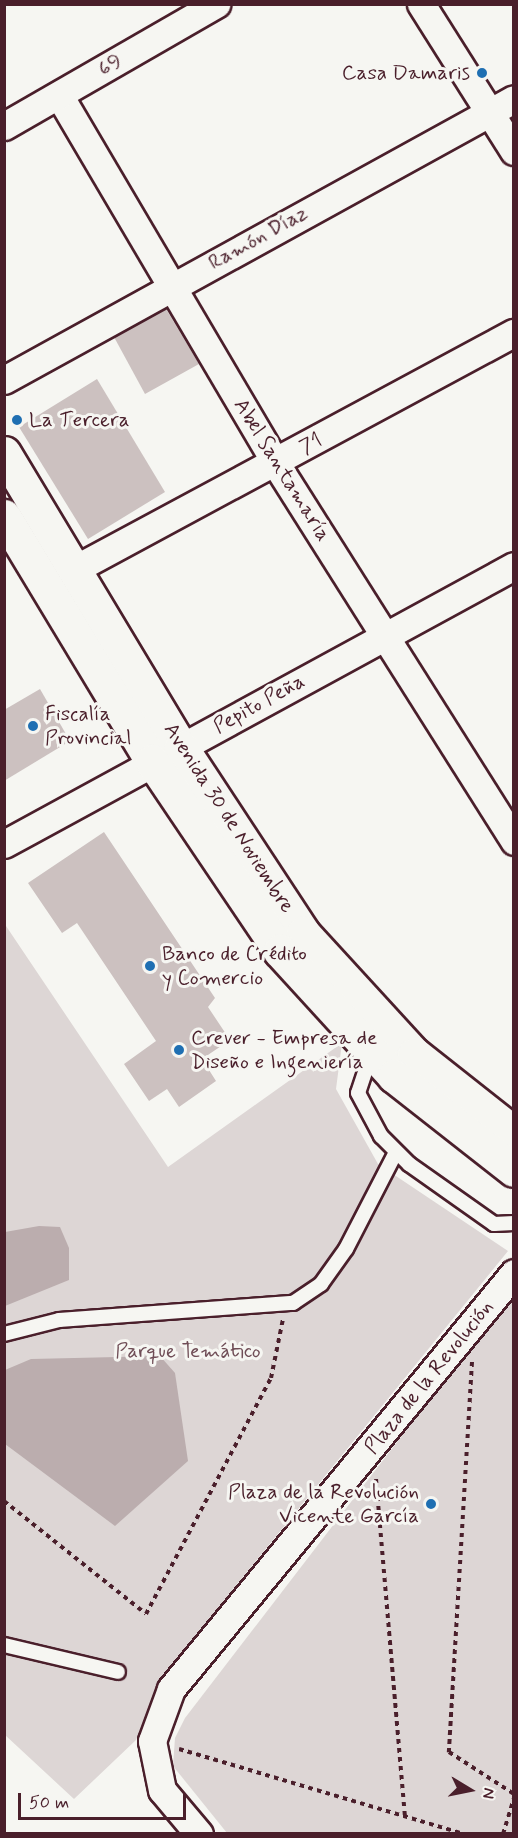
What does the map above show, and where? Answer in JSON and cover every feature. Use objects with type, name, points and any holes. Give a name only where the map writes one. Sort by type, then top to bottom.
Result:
[{"type":"main road","name":"Avenida 30 de Noviembre","points":[[4,453],[181,747],[303,933],[381,1040],[394,1076],[513,1170]]},
{"type":"main road","name":"Avenida 30 de Noviembre","points":[[4,516],[152,761],[280,951],[381,1040],[414,1054],[513,1133]]},
{"type":"street","name":"69","points":[[4,126],[216,4]]},
{"type":"street","points":[[421,4],[513,151]]},
{"type":"street","name":"Abel Santamaría","points":[[59,95],[276,464],[385,634],[513,841]]},
{"type":"street","name":"Ramón Díaz","points":[[4,380],[513,99]]},
{"type":"street","name":"71","points":[[75,569],[276,464],[513,333]]},
{"type":"street","name":"Pepito Peña","points":[[4,844],[152,761],[513,566]]},
{"type":"street","name":"Plaza de la Revolución","points":[[152,1741],[171,1689],[513,1273]]},
{"type":"street","points":[[152,1741],[162,1790],[199,1833]]},
{"type":"lane","points":[[381,1040],[358,1093],[381,1136],[396,1152],[494,1224],[513,1223]]},
{"type":"lane","points":[[4,1334],[59,1320],[287,1304],[321,1284],[346,1249],[396,1152]]},
{"type":"lane","points":[[4,1645],[118,1672]]},
{"type":"path","points":[[4,1501],[146,1614],[271,1378],[287,1304]]},
{"type":"path","points":[[474,1323],[449,1752],[513,1794]]},
{"type":"path","points":[[373,1445],[405,1816]]},
{"type":"path","points":[[152,1741],[464,1833]]},
{"type":"path","points":[[503,1833],[513,1799]]},
{"type":"green space","name":"Parque Temático","points":[[4,923],[168,1167],[342,1043],[336,1089],[378,1164],[508,1251],[160,1679],[136,1740],[74,1799],[5,1735]]},
{"type":"green space","name":"Plaza de la Revolución Vicente García","points":[[513,1291],[513,1833],[227,1833],[173,1766],[175,1738],[185,1718]]},
{"type":"shaded area","points":[[39,1226],[60,1227],[69,1248],[69,1280],[5,1306],[5,1232]]},
{"type":"shaded area","points":[[160,1356],[175,1373],[188,1461],[115,1526],[5,1444],[5,1370],[31,1359]]},
{"type":"building","points":[[166,309],[199,364],[145,394],[114,337]]},
{"type":"building","points":[[97,379],[165,492],[88,539],[19,427]]},
{"type":"building","name":"Fiscalía Provincial","points":[[40,689],[70,741],[4,781],[4,710]]},
{"type":"building","name":"Banco de Crédito y Comercio","points":[[104,832],[215,998],[208,1007],[230,1040],[202,1059],[216,1081],[179,1107],[167,1089],[149,1101],[124,1064],[156,1041],[77,923],[62,933],[28,883]]},
{"type":"place","name":"Casa Damaris","points":[[482,73]]},
{"type":"place","name":"La Tercera","points":[[17,420]]},
{"type":"place","name":"Fiscalía Provincial","points":[[33,726]]},
{"type":"place","name":"Banco de Crédito y Comercio","points":[[150,966]]},
{"type":"place","name":"Crever - Empresa de Diseño e Ingeniería","points":[[179,1050]]},
{"type":"place","name":"Plaza de la Revolución Vicente García","points":[[431,1504]]}]
